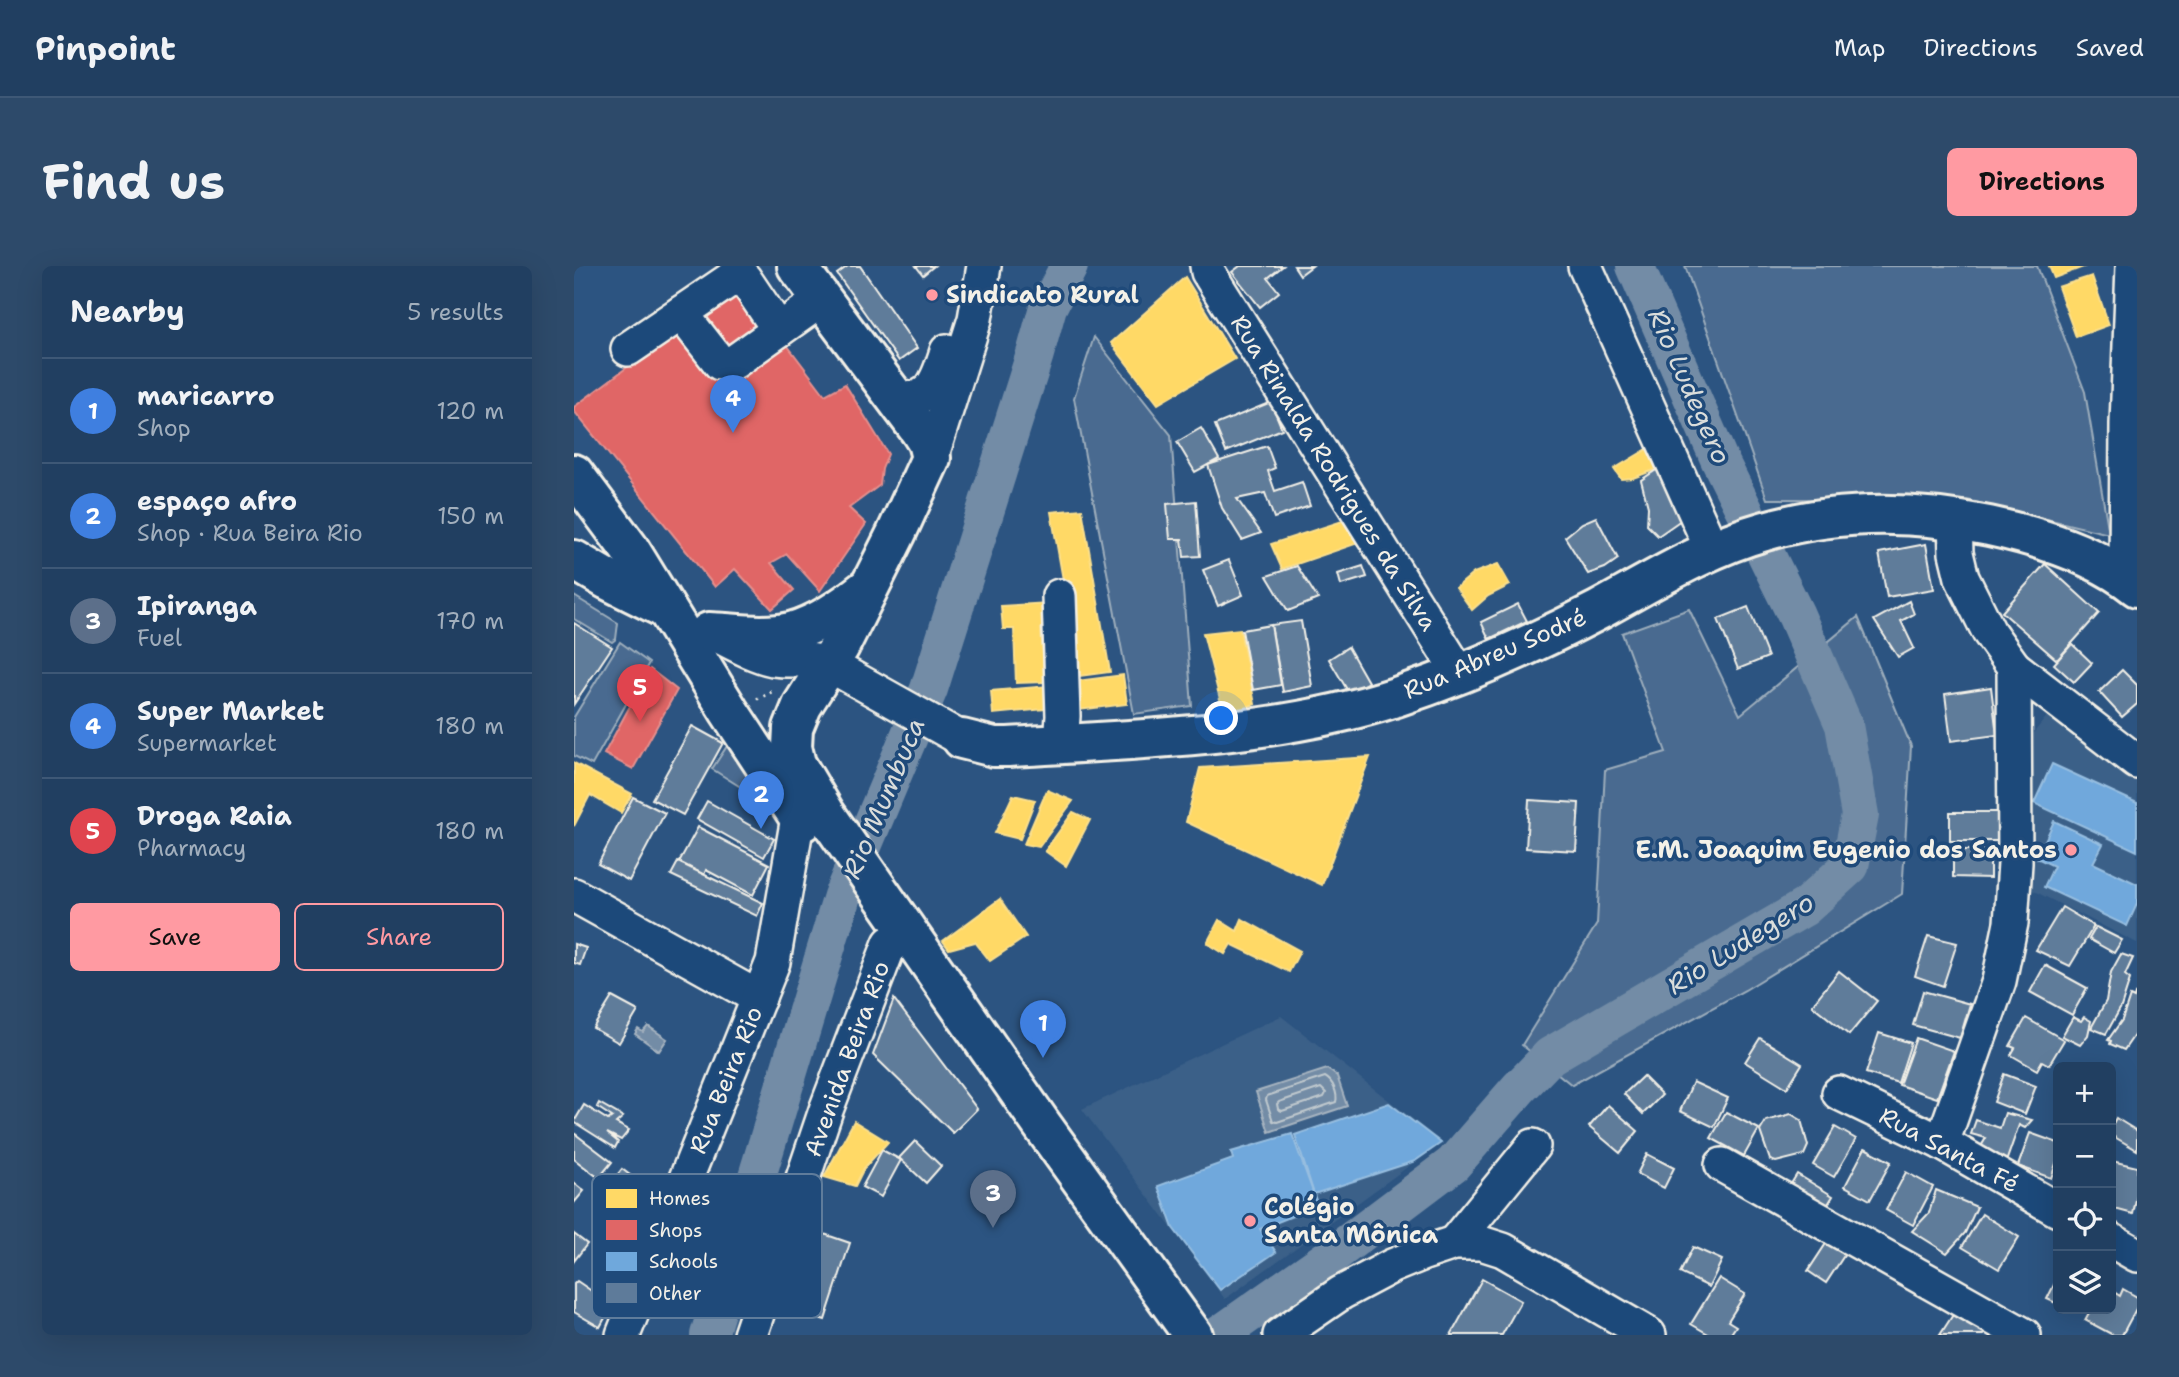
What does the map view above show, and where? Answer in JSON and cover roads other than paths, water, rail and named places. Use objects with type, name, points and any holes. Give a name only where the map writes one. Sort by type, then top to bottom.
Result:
[{"type":"main road","points":[[797,266],[897,398],[927,442],[931,458],[869,587],[832,680],[795,720],[792,747],[813,823]]},
{"type":"main road","points":[[574,474],[629,548],[729,711],[813,823],[1174,1328]]},
{"type":"main road","name":"Rua Abreu Sodré","points":[[962,739],[994,747],[1061,744],[1266,725],[1335,713],[1394,698],[1460,674],[1560,629],[1713,552],[1762,532],[1803,521],[1856,515],[1955,519],[2021,533],[2077,553],[2132,582]]},
{"type":"main road","name":"Rua Abreu Sodré","points":[[574,560],[666,609]]},
{"type":"main road","points":[[709,632],[790,632],[830,615],[869,587]]},
{"type":"street","points":[[897,398],[920,397],[935,384],[978,266]]},
{"type":"street","points":[[931,458],[975,319],[984,266]]},
{"type":"street","points":[[1585,266],[1713,552]]},
{"type":"street","points":[[2132,582],[2127,424],[2133,266]]},
{"type":"street","name":"Rua Rinalda Rodrigues da Silva","points":[[1208,269],[1460,674]]},
{"type":"street","points":[[628,349],[737,275],[744,278],[779,330]]},
{"type":"street","points":[[681,313],[720,363],[734,362],[821,300]]},
{"type":"street","points":[[1955,519],[1956,553],[1962,578],[1989,632],[2014,667],[2137,762]]},
{"type":"street","points":[[1059,596],[1063,716],[1061,744]]},
{"type":"street","name":"Rua Abreu Sodré","points":[[666,609],[752,652],[773,659],[814,660],[832,680],[962,739]]},
{"type":"street","points":[[1942,1143],[1999,981],[2011,923],[2015,863],[2014,667]]},
{"type":"street","name":"Rua Beira Rio","points":[[688,1174],[773,962],[813,823]]},
{"type":"street","points":[[574,895],[759,998]]},
{"type":"street","name":"Avenida Beira Rio","points":[[804,1174],[884,922]]},
{"type":"street","name":"Rua Santa Fé","points":[[1839,1093],[1942,1143],[2053,1207]]},
{"type":"street","points":[[1454,1243],[1533,1146]]},
{"type":"street","points":[[1722,1164],[2024,1335]]},
{"type":"street","points":[[1280,1335],[1340,1293],[1392,1266],[1454,1243],[1481,1243],[1503,1250],[1649,1335]]},
{"type":"street","points":[[2116,1243],[2137,1255]]},
{"type":"street","name":"Rua Beira Rio","points":[[623,1335],[630,1318]]},
{"type":"street","name":"Avenida Beira Rio","points":[[750,1335],[756,1318]]},
{"type":"water","points":[[648,1026],[667,1039],[659,1051],[635,1034],[638,1029],[643,1032]]},
{"type":"water","points":[[1327,1069],[1337,1076],[1347,1106],[1269,1132],[1256,1092]]},
{"type":"waterway","name":"Rio Mumbuca","points":[[758,1174],[842,896],[929,689],[1048,307],[1069,266]]},
{"type":"waterway","name":"Rio Ludegero","points":[[1219,1335],[1327,1259],[1453,1164],[1550,1056],[1805,907],[1850,866],[1860,815],[1844,725],[1796,615],[1719,459],[1635,266]]},
{"type":"waterway","name":"Rio Mumbuca","points":[[709,1335],[714,1318]]},
{"type":"place","name":"Sindicato Rural","points":[[932,295]]},
{"type":"place","name":"Super Market","points":[[733,433]]},
{"type":"place","name":"Droga Raia","points":[[640,722]]},
{"type":"place","name":"espaço afro","points":[[761,829]]},
{"type":"place","name":"E.M. Joaquim Eugenio dos Santos","points":[[2071,850]]},
{"type":"place","name":"maricarro","points":[[1043,1058]]},
{"type":"place","name":"Colégio Santa Mônica","points":[[1250,1221]]},
{"type":"place","name":"Ipiranga","points":[[993,1228]]}]
